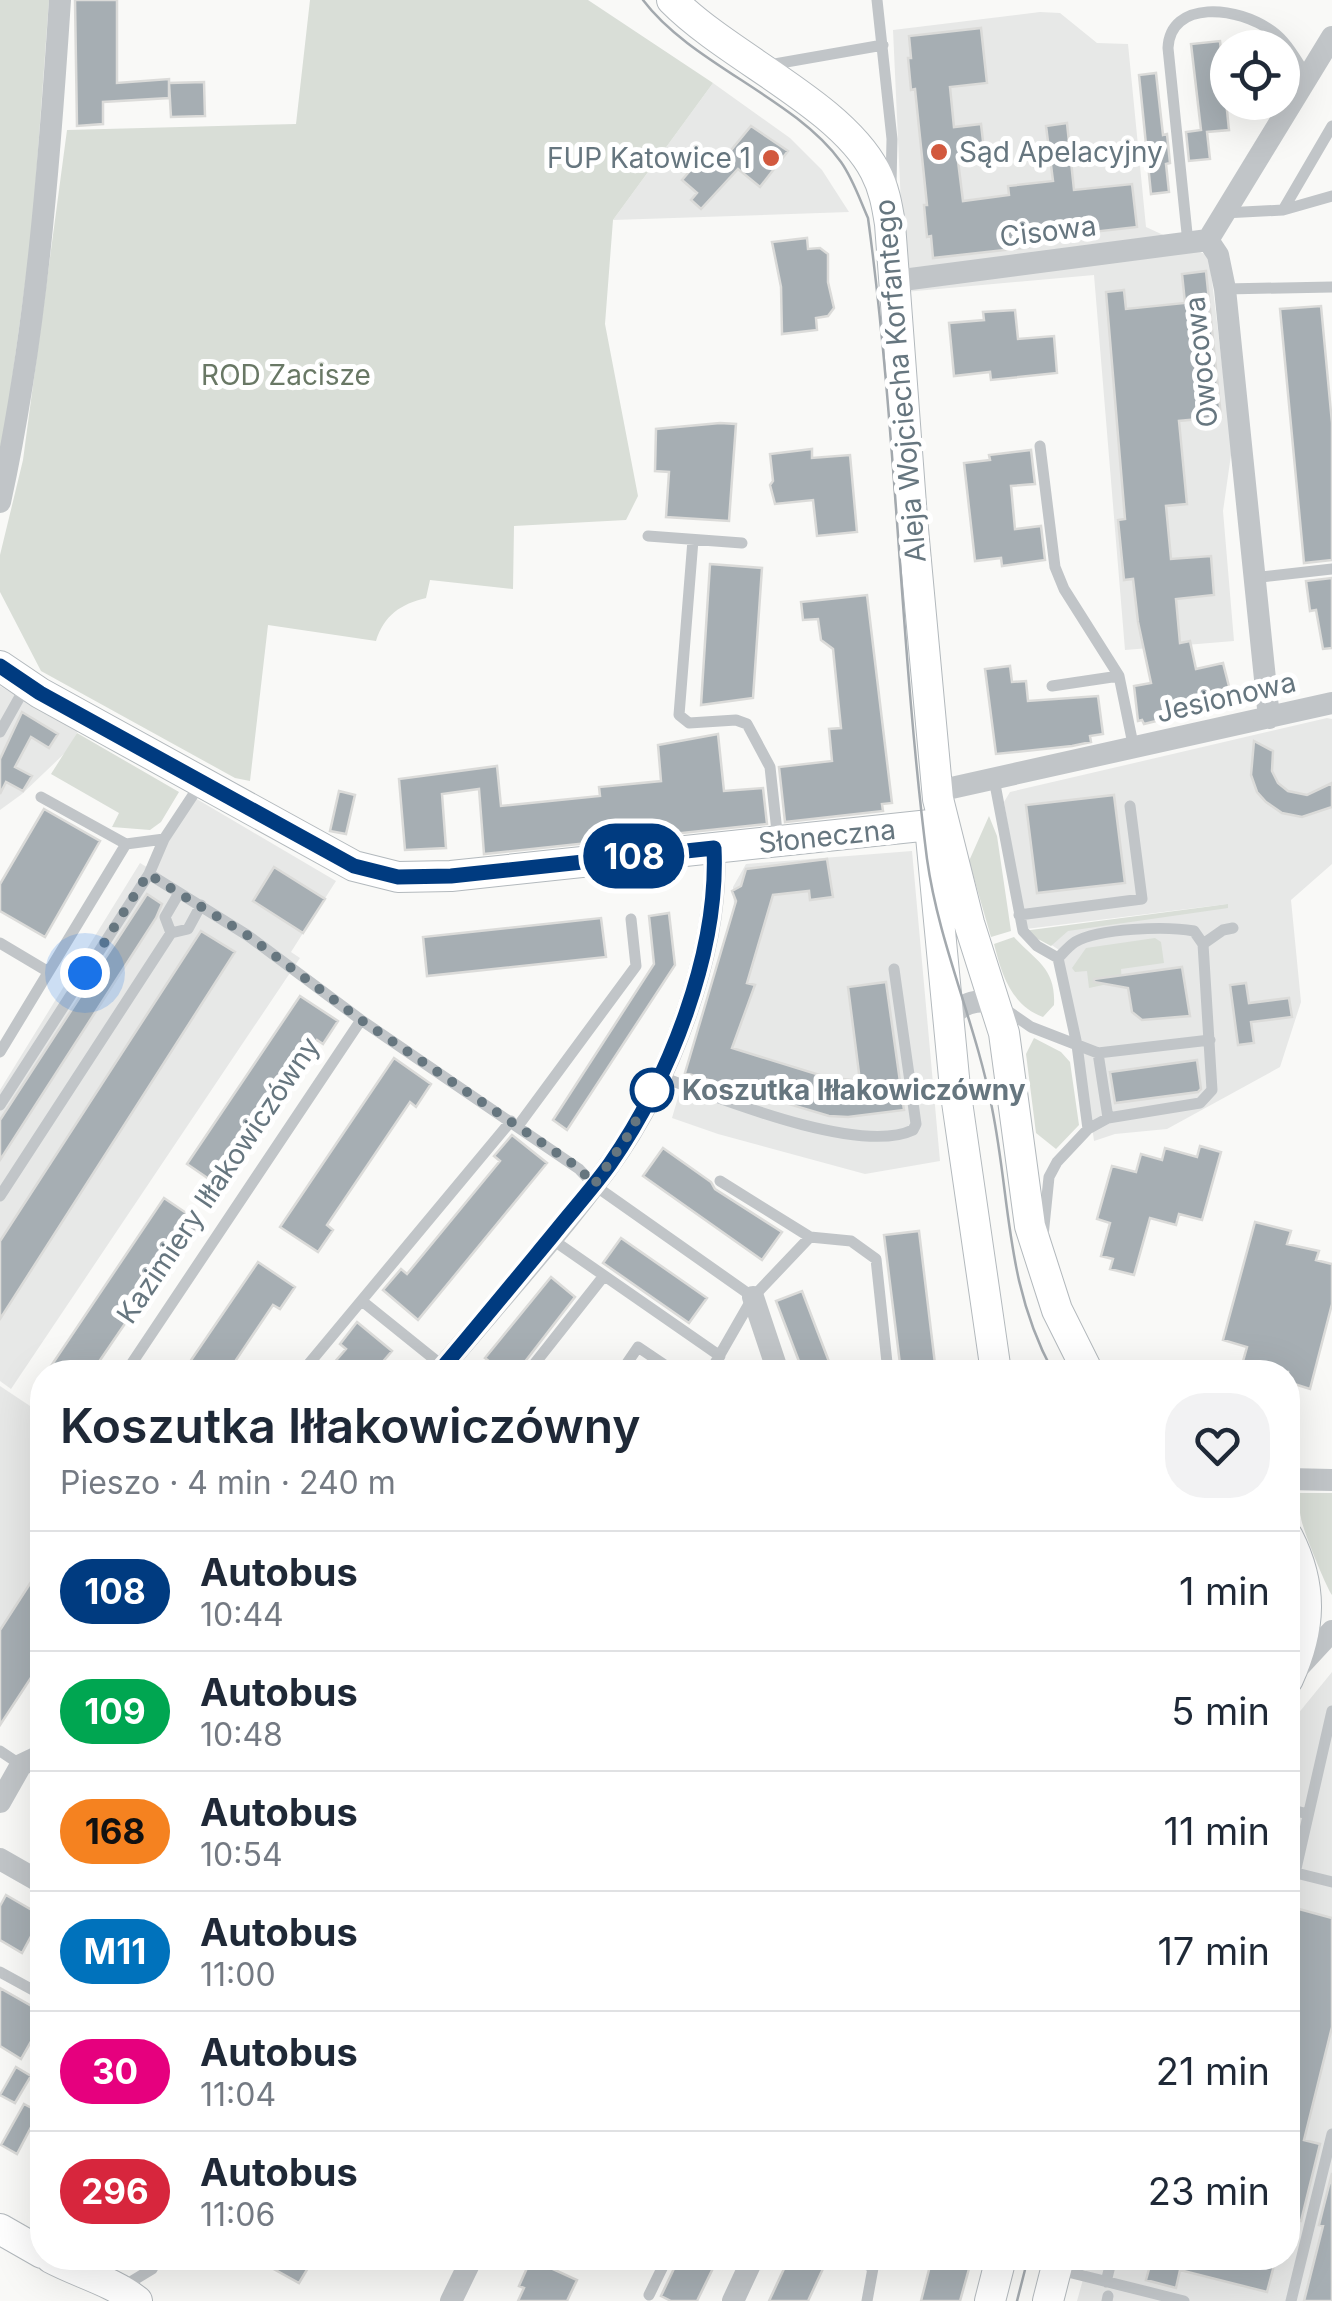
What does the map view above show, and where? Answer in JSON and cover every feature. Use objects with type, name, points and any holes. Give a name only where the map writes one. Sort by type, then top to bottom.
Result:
[{"type":"main road","name":"Aleja Wojciecha Korfantego","points":[[672,0],[697,24],[830,119],[861,151],[882,186],[895,281],[935,805],[947,1019],[994,1360]]},
{"type":"main road","name":"Słoneczna","points":[[0,666],[13,698],[202,781],[354,866],[398,877],[507,871],[778,841],[935,805]]},
{"type":"main road","name":"Aleja Wojciecha Korfantego","points":[[935,805],[995,1002],[1012,1080],[1030,1226],[1056,1310],[1082,1360]]},
{"type":"main road","points":[[1300,1560],[1306,1610],[1300,1648]]},
{"type":"main road","points":[[0,2230],[30,2246]]},
{"type":"main road","points":[[74,2270],[121,2297]]},
{"type":"main road","points":[[990,2301],[998,2270]]},
{"type":"main road","points":[[1048,2301],[1056,2270]]},
{"type":"street","points":[[0,502],[41,240],[60,0]]},
{"type":"street","points":[[1198,242],[1224,214],[1332,37]]},
{"type":"street","name":"Cisowa","points":[[895,281],[1198,242]]},
{"type":"street","name":"Owocowa","points":[[1198,242],[1218,255],[1225,289],[1269,718]]},
{"type":"street","name":"Jesionowa","points":[[935,805],[994,779],[1332,703]]},
{"type":"street","points":[[450,1360],[594,1185],[629,1134],[659,1076],[705,958],[716,874],[714,848]]},
{"type":"street","points":[[947,1019],[963,1004],[995,1002]]},
{"type":"street","points":[[753,1297],[774,1360]]},
{"type":"street","points":[[1300,1479],[1332,1480]]},
{"type":"street","points":[[1300,1665],[1332,1631]]},
{"type":"street","points":[[0,1802],[30,1763]]},
{"type":"street","points":[[0,1858],[30,1876]]},
{"type":"street","points":[[451,2301],[466,2270]]},
{"type":"street","points":[[733,2301],[747,2270]]},
{"type":"lane","points":[[877,0],[892,140],[890,224]]},
{"type":"lane","points":[[1198,242],[1168,48],[1169,30],[1176,17],[1187,7],[1202,3],[1231,6],[1276,34],[1307,76]]},
{"type":"lane","points":[[758,68],[883,45]]},
{"type":"lane","points":[[1283,210],[1332,126]]},
{"type":"lane","points":[[1224,214],[1283,210],[1332,196]]},
{"type":"lane","points":[[1225,289],[1332,287]]},
{"type":"lane","name":"Jesionowa","points":[[1040,446],[1055,567],[1064,589],[1119,676],[1134,748]]},
{"type":"lane","points":[[648,536],[742,543]]},
{"type":"lane","points":[[693,540],[679,715],[689,723],[736,720],[747,724],[770,768],[778,841]]},
{"type":"lane","points":[[1253,578],[1332,570]]},
{"type":"lane","name":"Jesionowa","points":[[1052,686],[1119,676]]},
{"type":"lane","points":[[0,732],[13,698]]},
{"type":"lane","points":[[994,779],[1022,930],[1037,946],[1058,958],[1088,1129]]},
{"type":"lane","points":[[0,1105],[148,874],[164,839],[202,781]]},
{"type":"lane","points":[[41,798],[126,844],[164,839]]},
{"type":"lane","points":[[1019,915],[1142,899],[1130,806]]},
{"type":"lane","points":[[0,1052],[126,844]]},
{"type":"lane","points":[[148,874],[247,935],[361,1020],[579,1168],[594,1185],[753,1297]]},
{"type":"lane","points":[[171,933],[166,917],[179,892]]},
{"type":"lane","points":[[0,1196],[171,933],[188,929],[201,906]]},
{"type":"lane","points":[[312,1360],[515,1123],[636,966],[631,919]]},
{"type":"lane","points":[[1040,1260],[1050,1177],[1058,1162],[1088,1129],[1108,1118],[1200,1103],[1212,1090],[1204,944],[1194,931],[1175,928],[1090,936],[1074,943],[1058,958]]},
{"type":"lane","points":[[1204,944],[1223,930],[1233,928]]},
{"type":"lane","points":[[0,944],[47,971]]},
{"type":"lane","points":[[659,1076],[774,1119],[861,1134],[906,1134],[916,1124],[894,970]]},
{"type":"lane","points":[[995,1002],[1031,1028],[1098,1053],[1210,1040]]},
{"type":"lane","name":"Kazimiery Iłłakowiczówny","points":[[134,1360],[361,1020]]},
{"type":"lane","points":[[1098,1053],[1108,1118]]},
{"type":"lane","points":[[720,1181],[810,1237],[851,1241],[876,1258],[887,1360]]},
{"type":"lane","points":[[718,1360],[753,1297],[810,1237]]},
{"type":"lane","points":[[550,1238],[720,1356]]},
{"type":"lane","points":[[538,1360],[603,1278]]},
{"type":"lane","points":[[362,1301],[430,1360]]},
{"type":"lane","points":[[629,1360],[638,1347],[657,1360]]},
{"type":"lane","points":[[1300,1841],[1332,1712]]},
{"type":"lane","points":[[0,1752],[30,1760]]},
{"type":"lane","points":[[1300,1812],[1308,1814]]},
{"type":"lane","points":[[1300,1874],[1332,1882]]},
{"type":"lane","points":[[0,1972],[30,1988]]},
{"type":"lane","points":[[1300,2264],[1332,2134]]},
{"type":"lane","points":[[121,2297],[151,2270]]},
{"type":"lane","points":[[650,2295],[661,2270]]},
{"type":"lane","points":[[867,2301],[873,2270]]},
{"type":"lane","points":[[1076,2270],[1147,2296],[1184,2301]]},
{"type":"lane","points":[[1106,2282],[1109,2270]]},
{"type":"lane","points":[[1291,2301],[1299,2270]]},
{"type":"shaded area","points":[[1040,12],[1060,13],[1097,43],[1128,44],[1146,227],[1209,256],[1232,448],[1223,511],[1234,641],[1125,650],[1094,275],[905,292],[893,30]]},
{"type":"shaded area","points":[[713,83],[790,138],[822,170],[849,212],[613,220]]},
{"type":"shaded area","points":[[0,686],[78,731],[67,751],[0,810]]},
{"type":"shaded area","points":[[1332,719],[1332,864],[1291,900],[1301,1002],[1280,1067],[1167,1129],[1115,1134],[1094,1141],[1080,1039],[1059,950],[1037,935],[1228,904],[1026,929],[1004,802],[1010,792]]},
{"type":"shaded area","points":[[195,798],[336,881],[291,952],[300,958],[11,1389],[0,1381],[0,1090],[140,863],[150,869]]},
{"type":"shaded area","points":[[912,851],[940,1161],[865,1174],[672,1118],[734,905],[733,887],[746,864]]},
{"type":"shaded area","points":[[0,1386],[30,1406],[30,1675],[0,1714]]},
{"type":"shaded area","points":[[1332,1672],[1332,2301],[1077,2301],[1086,2270],[1300,2270],[1300,1711]]},
{"type":"green space","points":[[0,0],[49,0],[32,233],[0,468]]},
{"type":"green space","name":"ROD Zacisze","points":[[310,0],[588,0],[713,83],[613,220],[605,324],[638,496],[626,520],[514,526],[513,589],[430,580],[426,598],[395,612],[376,641],[268,625],[250,781],[235,778],[41,671],[0,592],[0,555],[23,460],[67,130],[296,124]]},
{"type":"green space","points":[[77,733],[179,792],[161,822],[150,830],[112,827],[119,813],[51,774]]},
{"type":"green space","points":[[989,816],[997,836],[1011,931],[991,937],[969,861]]},
{"type":"green space","points":[[1228,904],[1228,908],[1068,931],[1051,946],[1023,931]]},
{"type":"green space","points":[[1014,937],[1043,966],[1052,982],[1054,1005],[1043,1017],[1016,997],[1001,967],[994,944]]},
{"type":"green space","points":[[1155,938],[1161,942],[1164,963],[1121,969],[1122,981],[1089,988],[1087,971],[1075,972],[1072,968],[1086,948]]},
{"type":"green space","points":[[1034,1038],[1061,1052],[1070,1062],[1079,1125],[1056,1149],[1036,1133],[1026,1054]]},
{"type":"green space","points":[[1300,1493],[1332,1493],[1332,1595],[1320,1571],[1302,1524]]},
{"type":"building","points":[[75,0],[117,0],[117,83],[169,79],[169,98],[103,102],[103,124],[77,126]]},
{"type":"building","points":[[981,28],[987,83],[950,87],[954,127],[981,124],[985,158],[958,161],[963,201],[1009,195],[1008,186],[1053,181],[1046,126],[1067,123],[1074,190],[1132,184],[1137,227],[1039,238],[1040,246],[933,258],[931,236],[927,237],[915,89],[911,90],[909,36]]},
{"type":"building","points":[[1210,42],[1210,120],[1228,120],[1229,130],[1207,132],[1210,159],[1189,161],[1186,132],[1201,130],[1191,44]]},
{"type":"building","points":[[1156,73],[1163,135],[1167,134],[1169,192],[1151,194],[1139,75]]},
{"type":"building","points":[[204,82],[205,116],[171,117],[169,83]]},
{"type":"building","points":[[751,126],[788,151],[760,187],[738,169],[701,209],[691,200],[697,193],[682,180],[704,154],[718,166]]},
{"type":"building","points":[[807,238],[808,249],[820,248],[828,254],[828,282],[834,308],[828,316],[816,318],[817,330],[782,334],[781,287],[772,242]]},
{"type":"building","points":[[1206,271],[1221,417],[1179,421],[1187,504],[1166,506],[1171,559],[1211,556],[1214,595],[1176,599],[1180,643],[1190,641],[1196,669],[1223,663],[1233,702],[1144,724],[1138,721],[1134,686],[1151,683],[1133,579],[1124,580],[1118,520],[1125,519],[1106,292],[1124,290],[1126,309],[1185,303],[1182,274]]},
{"type":"building","points":[[1321,306],[1332,423],[1332,560],[1304,563],[1280,309]]},
{"type":"building","points":[[1015,310],[1018,339],[1054,336],[1057,373],[991,380],[990,372],[954,376],[949,323],[984,320],[983,312]]},
{"type":"building","points":[[736,424],[729,521],[666,517],[669,472],[655,471],[656,429]]},
{"type":"building","points":[[812,449],[812,458],[850,455],[857,532],[817,536],[813,500],[775,504],[770,485],[770,454]]},
{"type":"building","points":[[1031,450],[1035,484],[1011,486],[1015,529],[1041,526],[1045,560],[1002,566],[1001,558],[975,561],[964,463],[990,460],[989,455]]},
{"type":"building","points":[[710,564],[762,568],[753,698],[701,705]]},
{"type":"building","points":[[1332,578],[1332,648],[1323,649],[1316,610],[1310,611],[1306,581]]},
{"type":"building","points":[[867,595],[892,803],[882,804],[883,811],[785,822],[779,767],[832,761],[829,729],[841,728],[833,649],[821,640],[818,619],[803,620],[801,602]]},
{"type":"building","points":[[1010,666],[1012,682],[1026,681],[1028,701],[1098,696],[1103,734],[1090,736],[1091,742],[1072,746],[996,754],[985,669]]},
{"type":"building","points":[[22,712],[58,734],[49,748],[31,737],[15,767],[32,776],[23,791],[6,782],[0,794],[0,759]]},
{"type":"building","points":[[718,734],[724,791],[763,788],[767,824],[484,854],[479,789],[442,794],[446,848],[405,850],[399,779],[497,766],[501,806],[600,796],[599,787],[661,781],[658,745]]},
{"type":"building","points":[[1254,741],[1273,751],[1272,771],[1288,791],[1307,795],[1332,783],[1332,807],[1302,817],[1282,813],[1266,802],[1257,792],[1251,775]]},
{"type":"building","points":[[339,791],[355,795],[346,834],[330,831]]},
{"type":"building","points":[[1114,795],[1125,883],[1037,893],[1026,805]]},
{"type":"building","points":[[44,809],[100,841],[45,937],[0,911],[0,884]]},
{"type":"building","points":[[827,859],[833,897],[810,900],[809,891],[773,895],[747,983],[755,985],[732,1048],[826,1077],[860,1081],[848,987],[886,982],[904,1110],[829,1116],[685,1073],[736,901],[732,891],[741,886],[746,869]]},
{"type":"building","points":[[274,867],[325,899],[303,933],[253,901]]},
{"type":"building","points":[[147,894],[162,904],[156,918],[0,1160],[0,1120]]},
{"type":"building","points":[[669,913],[675,965],[567,1130],[553,1120],[654,964],[649,916]]},
{"type":"building","points":[[601,918],[606,957],[427,976],[423,937]]},
{"type":"building","points":[[201,931],[235,952],[0,1319],[0,1241]]},
{"type":"building","points":[[1182,967],[1190,1016],[1142,1020],[1132,1012],[1128,988],[1094,982],[1094,979]]},
{"type":"building","points":[[1246,983],[1249,1003],[1289,998],[1292,1017],[1251,1022],[1254,1043],[1238,1045],[1230,985]]},
{"type":"building","points":[[300,996],[338,1021],[323,1044],[317,1040],[233,1163],[240,1167],[225,1190],[187,1164]]},
{"type":"building","points":[[394,1058],[431,1084],[416,1107],[410,1102],[327,1225],[333,1230],[318,1252],[280,1227]]},
{"type":"building","points":[[1197,1060],[1201,1089],[1198,1092],[1115,1103],[1110,1072]]},
{"type":"building","points":[[512,1135],[547,1163],[418,1320],[383,1290],[401,1269],[407,1274],[500,1161],[494,1156]]},
{"type":"building","points":[[1200,1146],[1221,1152],[1202,1220],[1179,1214],[1176,1225],[1150,1218],[1134,1275],[1110,1269],[1113,1259],[1101,1256],[1110,1223],[1097,1219],[1112,1166],[1136,1172],[1141,1154],[1162,1160],[1165,1148],[1197,1157]]},
{"type":"building","points":[[663,1148],[711,1182],[715,1189],[782,1232],[762,1260],[643,1176]]},
{"type":"building","points":[[164,1198],[201,1223],[185,1246],[180,1243],[100,1360],[55,1360]]},
{"type":"building","points":[[1255,1222],[1291,1231],[1287,1244],[1319,1251],[1316,1260],[1332,1264],[1332,1304],[1310,1389],[1300,1386],[1300,1360],[1243,1360],[1247,1347],[1223,1340]]},
{"type":"building","points":[[919,1231],[935,1360],[900,1360],[884,1235]]},
{"type":"building","points":[[621,1238],[707,1298],[689,1323],[603,1263]]},
{"type":"building","points":[[258,1262],[295,1287],[280,1309],[273,1305],[236,1360],[191,1360]]},
{"type":"building","points":[[551,1277],[575,1297],[526,1360],[485,1358]]},
{"type":"building","points":[[802,1291],[828,1360],[798,1360],[776,1301]]},
{"type":"building","points":[[357,1322],[392,1351],[384,1360],[336,1360],[346,1349],[340,1344]]},
{"type":"building","points":[[30,1584],[30,1679],[0,1725],[0,1630]]},
{"type":"building","points":[[6,1895],[30,1909],[30,1938],[22,1953],[0,1940],[0,1906]]},
{"type":"building","points":[[1300,1909],[1332,1918],[1332,2027],[1304,2140],[1320,2144],[1301,2221]]},
{"type":"building","points":[[0,1988],[30,2005],[30,2043],[21,2059],[0,2046]]},
{"type":"building","points":[[16,2067],[30,2075],[15,2103],[0,2095]]},
{"type":"building","points":[[24,2104],[30,2107],[30,2129],[17,2154],[1,2145]]},
{"type":"building","points":[[1332,2173],[1332,2301],[1304,2301],[1323,2226],[1319,2225]]},
{"type":"building","points":[[276,2270],[307,2270],[299,2283]]},
{"type":"building","points":[[526,2270],[555,2270],[577,2280],[567,2301],[518,2301],[524,2288],[519,2286]]},
{"type":"building","points":[[673,2270],[712,2270],[697,2301],[671,2301],[661,2296]]},
{"type":"building","points":[[783,2270],[822,2270],[808,2301],[769,2301]]},
{"type":"building","points":[[929,2270],[969,2270],[960,2301],[921,2301]]},
{"type":"building","points":[[1149,2270],[1180,2270],[1176,2288],[1146,2280]]},
{"type":"building","points":[[1180,2270],[1273,2270],[1267,2292]]},
{"type":"tram line","points":[[643,0],[688,43],[771,99],[821,139],[853,182],[868,218],[886,378],[910,699],[927,859],[940,922],[992,1108],[1018,1274],[1047,1360]]},
{"type":"tram line","points":[[1017,2301],[1025,2270]]},
{"type":"bus line","name":"108","points":[[0,666],[40,693],[354,866],[398,877],[451,876],[714,848],[716,874],[705,958],[659,1076],[629,1134],[594,1185],[449,1360]]},
{"type":"place","name":"Sąd Apelacyjny","points":[[939,152]]},
{"type":"place","name":"FUP Katowice 1","points":[[771,158]]},
{"type":"place","name":"Koszutka Iłłakowiczówny","points":[[652,1090]]},
{"type":"route","points":[[85,973],[148,874],[247,935],[361,1020],[579,1168],[594,1185],[629,1134],[652,1090]]}]
